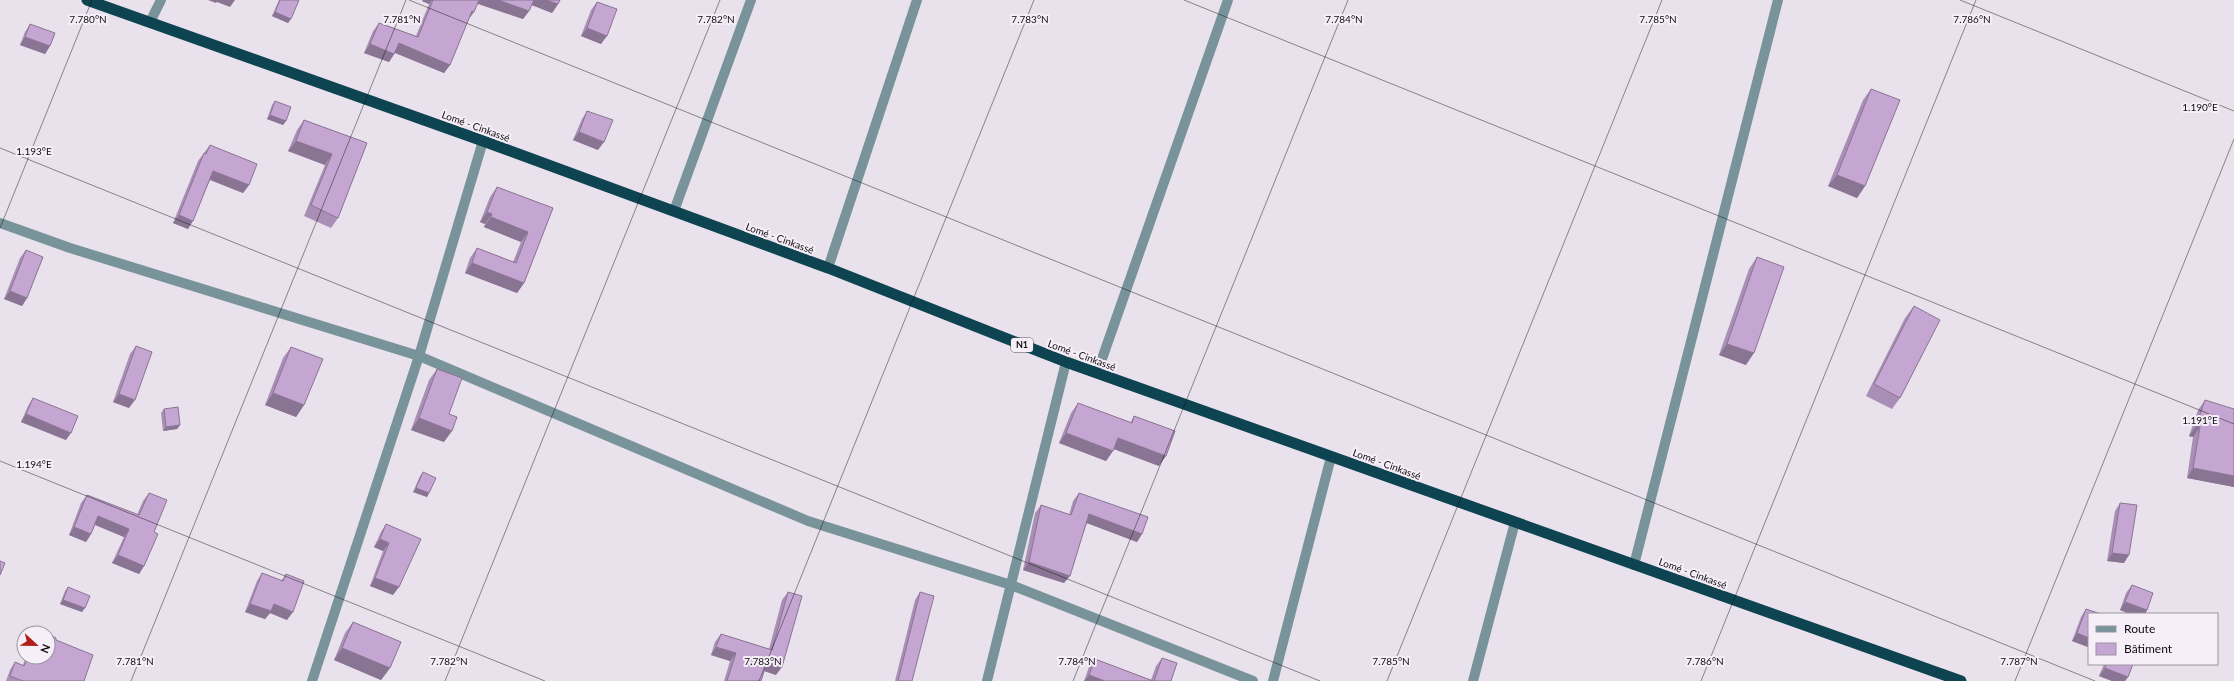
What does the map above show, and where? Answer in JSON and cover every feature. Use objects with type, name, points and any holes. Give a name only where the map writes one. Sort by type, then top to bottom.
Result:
[{"type":"highway","name":"Lomé - Cinkassé","points":[[86,0],[483,141],[674,211],[828,268],[1066,362],[1961,681]]},
{"type":"street","points":[[150,22],[161,0]]},
{"type":"street","points":[[674,211],[751,0]]},
{"type":"street","points":[[828,268],[917,0]]},
{"type":"street","points":[[1097,373],[1228,0]]},
{"type":"street","points":[[1634,564],[1778,0]]},
{"type":"street","points":[[312,681],[419,356],[483,141]]},
{"type":"street","points":[[0,223],[70,248],[419,356],[808,521],[1011,585],[1253,681]]},
{"type":"street","points":[[987,681],[1066,362]]},
{"type":"street","points":[[1273,681],[1331,457]]},
{"type":"street","points":[[1473,681],[1515,522]]},
{"type":"building","points":[[280,0],[299,0],[291,19],[275,12]]},
{"type":"building","points":[[433,0],[479,0],[474,12],[472,11],[450,65],[399,43],[394,54],[370,44],[379,23],[418,37]]},
{"type":"building","points":[[498,0],[534,0],[529,11]]},
{"type":"building","points":[[546,0],[560,0],[558,4]]},
{"type":"building","points":[[597,2],[617,9],[607,36],[587,28]]},
{"type":"building","points":[[30,24],[55,33],[50,46],[25,37]]},
{"type":"building","points":[[1871,89],[1900,100],[1865,186],[1837,175]]},
{"type":"building","points":[[275,101],[291,107],[286,121],[270,115]]},
{"type":"building","points":[[587,111],[613,120],[604,142],[579,132]]},
{"type":"building","points":[[304,120],[367,143],[338,218],[311,205],[332,154],[296,141]]},
{"type":"building","points":[[210,145],[257,164],[249,185],[213,171],[193,221],[179,215],[204,153],[206,154]]},
{"type":"building","points":[[497,187],[553,208],[524,283],[472,263],[477,248],[516,263],[528,232],[491,217],[492,214],[487,212]]},
{"type":"building","points":[[26,250],[43,257],[27,298],[10,291]]},
{"type":"building","points":[[1757,257],[1784,267],[1754,353],[1727,344]]},
{"type":"building","points":[[1914,306],[1940,320],[1900,398],[1874,384]]},
{"type":"building","points":[[136,346],[152,352],[135,400],[119,394]]},
{"type":"building","points":[[291,347],[323,359],[304,405],[273,393]]},
{"type":"building","points":[[437,369],[462,378],[449,414],[457,417],[452,431],[419,418]]},
{"type":"building","points":[[33,398],[78,416],[71,433],[26,414]]},
{"type":"building","points":[[2205,400],[2234,409],[2234,476],[2193,468],[2200,427],[2196,426]]},
{"type":"building","points":[[1078,403],[1132,423],[1134,416],[1175,431],[1166,456],[1118,438],[1113,451],[1066,433]]},
{"type":"building","points":[[178,407],[180,425],[166,427],[164,409]]},
{"type":"building","points":[[423,472],[436,478],[429,493],[416,488]]},
{"type":"building","points":[[149,493],[167,500],[154,532],[158,534],[144,566],[118,555],[129,529],[98,516],[91,534],[74,527],[87,495],[139,515]]},
{"type":"building","points":[[1079,493],[1148,517],[1142,534],[1089,514],[1070,576],[1029,562],[1041,505],[1071,515]]},
{"type":"building","points":[[2120,503],[2137,505],[2129,555],[2112,553]]},
{"type":"building","points":[[386,524],[421,539],[399,587],[375,578],[389,543],[380,539]]},
{"type":"building","points":[[0,561],[5,563],[0,575]]},
{"type":"building","points":[[262,573],[283,581],[286,574],[304,581],[293,612],[274,604],[271,611],[250,604]]},
{"type":"building","points":[[2132,585],[2153,593],[2147,610],[2125,602]]},
{"type":"building","points":[[68,587],[90,596],[85,608],[63,600]]},
{"type":"building","points":[[788,592],[802,596],[782,667],[767,662],[761,681],[727,681],[736,653],[716,647],[721,634],[772,650]]},
{"type":"building","points":[[920,592],[934,596],[912,681],[898,681]]},
{"type":"building","points":[[2086,609],[2098,613],[2088,613],[2088,638],[2077,633]]},
{"type":"building","points":[[353,622],[401,642],[390,668],[342,648]]},
{"type":"building","points":[[56,640],[93,655],[84,681],[23,681],[10,676],[15,662],[16,665],[56,665]]},
{"type":"building","points":[[1162,658],[1177,663],[1171,681],[1154,681]]},
{"type":"building","points":[[1095,659],[1153,681],[1105,681],[1089,675]]},
{"type":"building","points":[[2106,665],[2133,665],[2128,677],[2105,668]]}]
